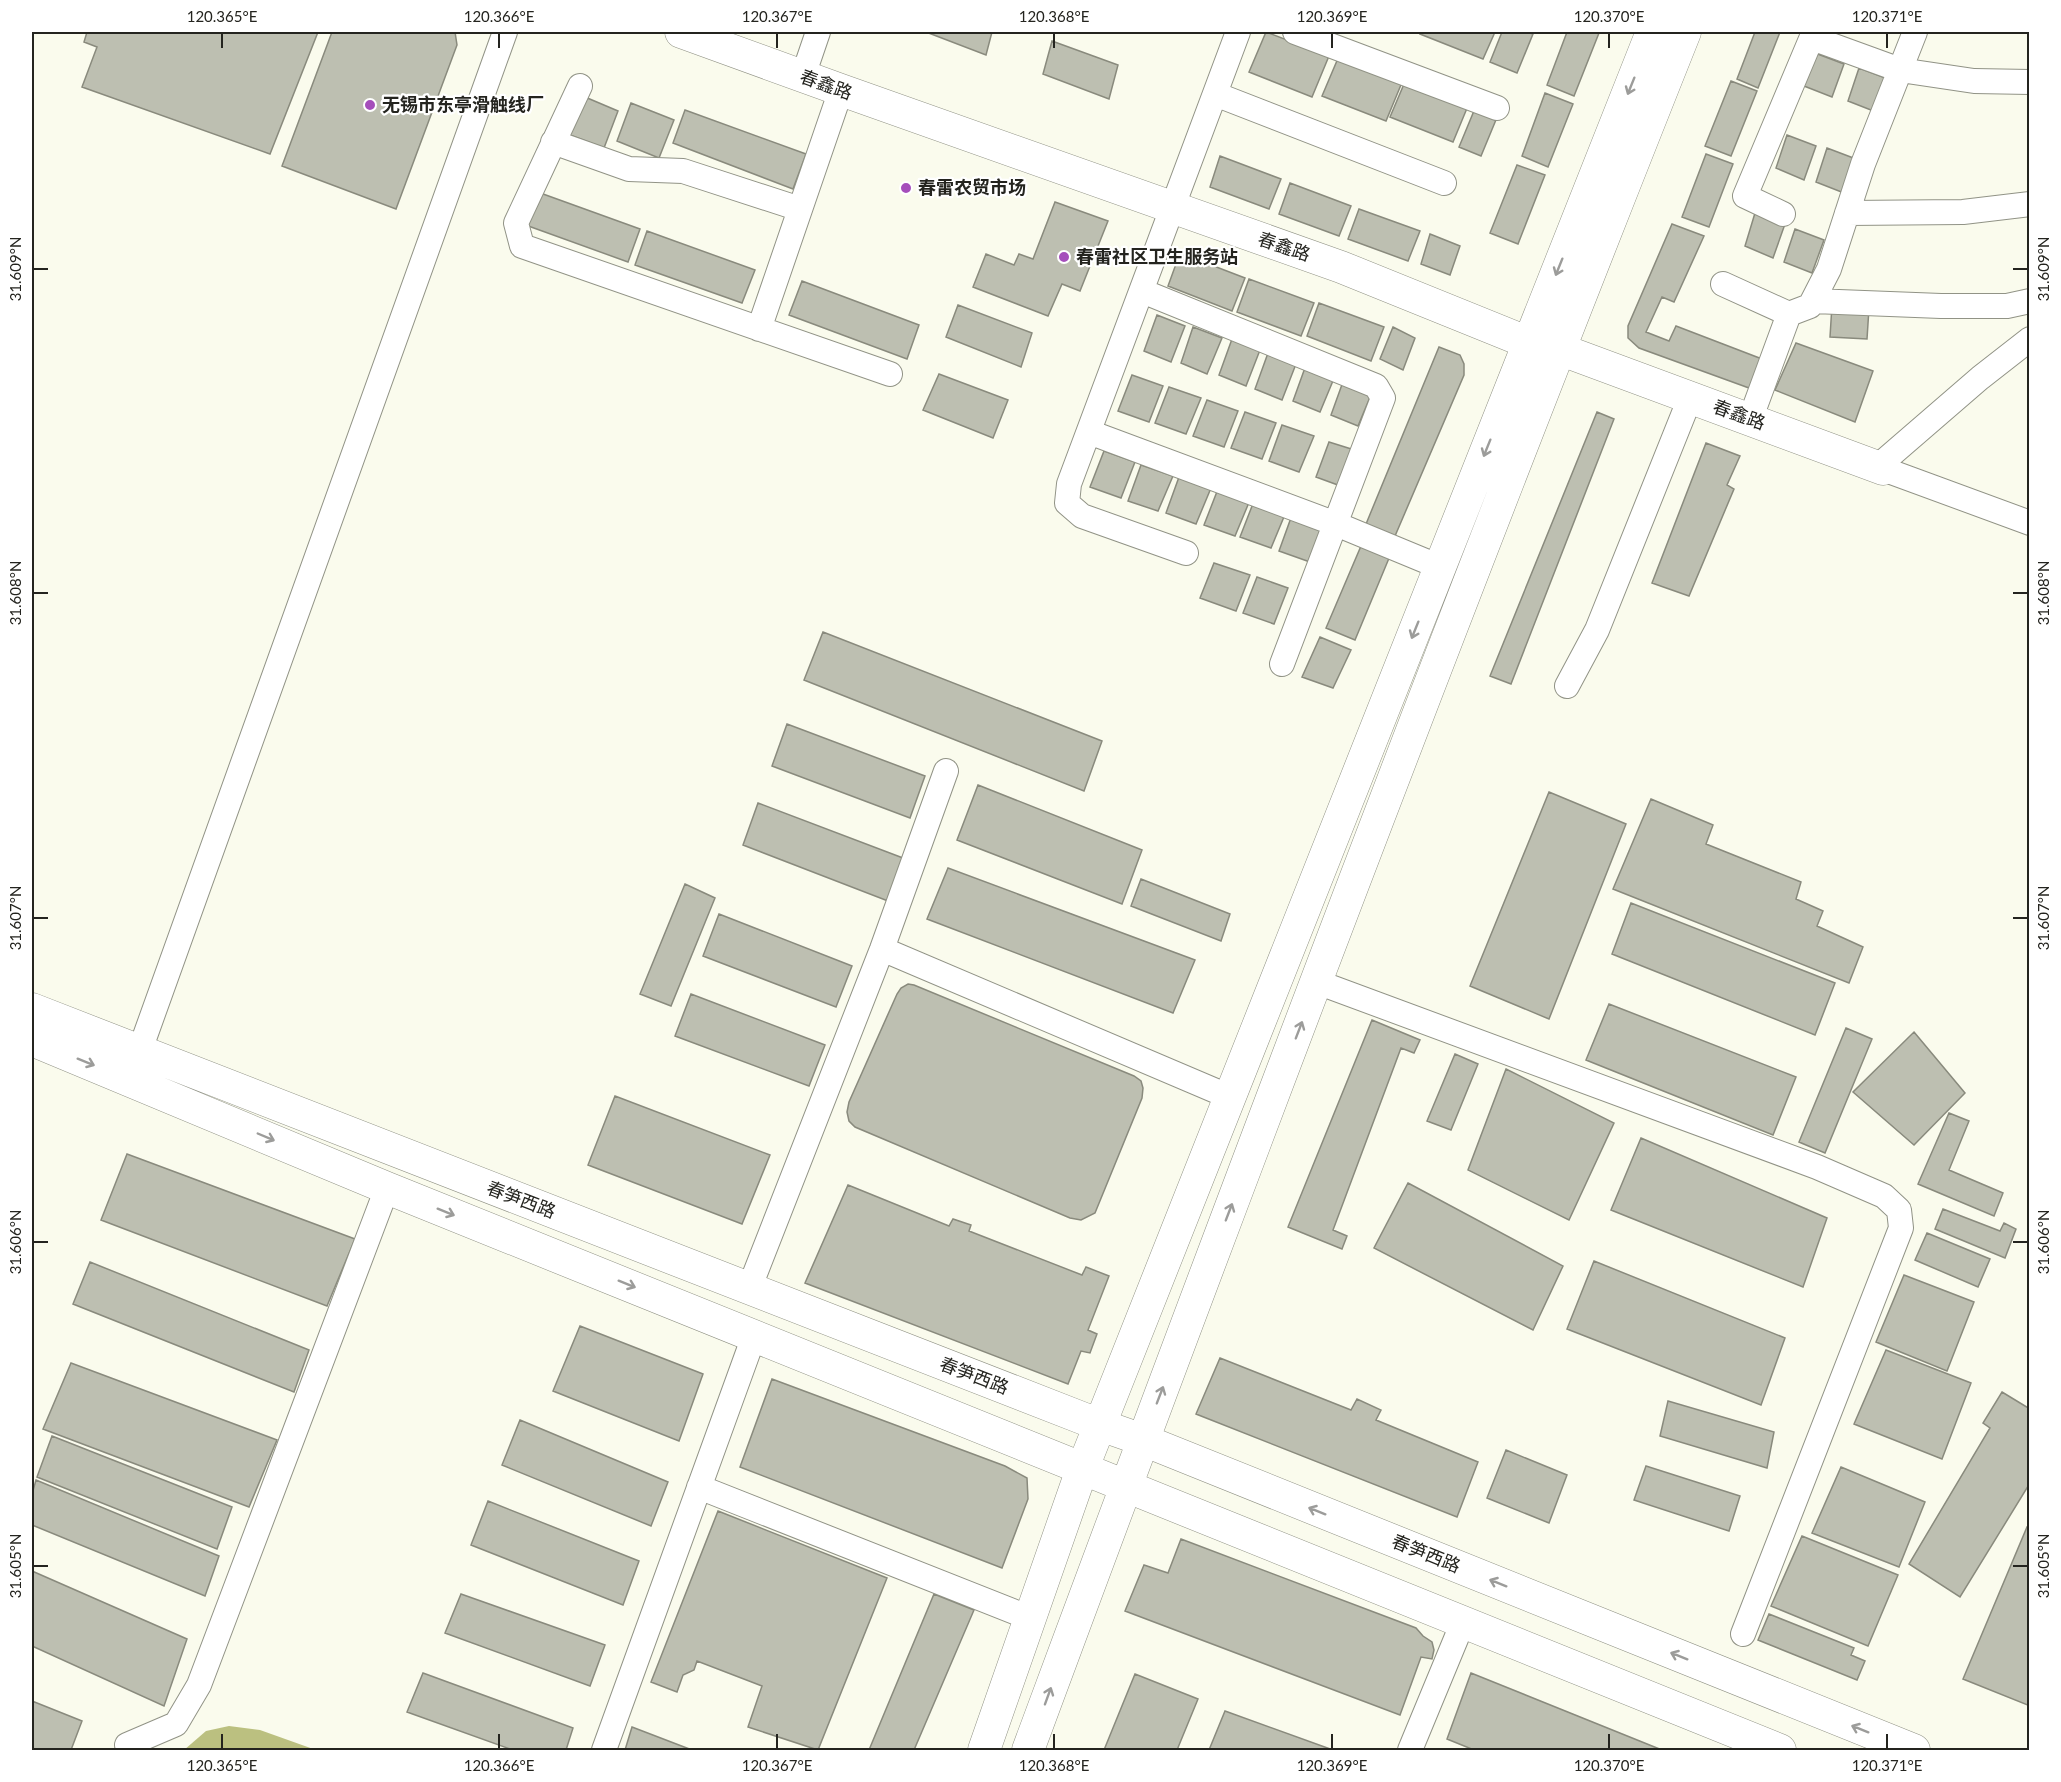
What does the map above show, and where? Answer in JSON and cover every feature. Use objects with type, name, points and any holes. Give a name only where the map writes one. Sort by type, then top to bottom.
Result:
[{"type":"main road","name":"春鑫路","points":[[681,32],[805,69],[1176,199],[1491,313],[1539,343],[1880,468]]},
{"type":"main road","name":"春鑫路","points":[[727,32],[805,69],[841,90],[1176,199]]},
{"type":"main road","points":[[1028,1750],[1317,982],[1539,343],[1652,32]]},
{"type":"main road","points":[[984,1750],[1083,1469],[1440,567],[1539,343],[1685,32]]},
{"type":"main road","name":"春笋西路","points":[[32,1008],[749,1289],[1143,1440],[1914,1750]]},
{"type":"main road","points":[[32,1040],[387,1188],[1780,1750]]},
{"type":"street","points":[[127,1078],[140,1050],[505,32]]},
{"type":"street","points":[[805,69],[818,32]]},
{"type":"street","points":[[1186,554],[1082,516],[1067,503],[1069,484],[1238,32]]},
{"type":"street","points":[[1295,32],[1497,108]]},
{"type":"street","points":[[1723,284],[1789,314],[1810,306],[1829,269],[1863,164],[1915,32]]},
{"type":"street","points":[[1783,214],[1745,196],[1813,34],[1900,70],[1974,81],[2030,82]]},
{"type":"street","points":[[580,86],[516,223],[522,246],[890,374]]},
{"type":"street","points":[[759,329],[841,90]]},
{"type":"street","points":[[1215,94],[1444,183]]},
{"type":"street","points":[[553,142],[629,169],[683,171],[800,209]]},
{"type":"street","points":[[1847,213],[1963,212],[2030,204]]},
{"type":"street","points":[[1142,291],[1376,386],[1383,399],[1282,664]]},
{"type":"street","points":[[1813,301],[1963,306],[2007,306],[2030,301]]},
{"type":"street","points":[[1750,420],[1789,314]]},
{"type":"street","points":[[2030,339],[1980,378],[1880,468],[2030,523]]},
{"type":"street","points":[[1567,686],[1597,630],[1690,398]]},
{"type":"street","points":[[1089,432],[1335,524],[1440,567]]},
{"type":"street","points":[[749,1289],[882,950],[946,771]]},
{"type":"street","points":[[882,950],[1230,1097]]},
{"type":"street","points":[[1317,982],[1817,1167],[1884,1196],[1899,1210],[1900,1228],[1743,1634]]},
{"type":"street","points":[[127,1745],[176,1724],[199,1685],[387,1188]]},
{"type":"street","points":[[604,1750],[754,1336]]},
{"type":"street","points":[[699,1487],[1030,1618]]},
{"type":"street","points":[[1410,1750],[1463,1622]]},
{"type":"shaded area","points":[[229,1726],[260,1730],[316,1750],[184,1750],[206,1731]]},
{"type":"building","points":[[87,32],[318,32],[270,154],[82,87],[97,47],[84,42]]},
{"type":"building","name":"无锡市东亭滑触线厂","points":[[332,32],[455,32],[457,45],[396,209],[282,166]]},
{"type":"building","points":[[926,32],[992,32],[986,55]]},
{"type":"building","points":[[1266,32],[1329,56],[1312,97],[1249,72]]},
{"type":"building","points":[[1421,32],[1495,32],[1483,59],[1420,34]]},
{"type":"building","points":[[1502,32],[1533,34],[1517,73],[1490,62]]},
{"type":"building","points":[[1567,32],[1599,33],[1574,96],[1547,85]]},
{"type":"building","points":[[1755,32],[1780,32],[1758,88],[1737,79]]},
{"type":"building","points":[[1052,41],[1118,65],[1109,99],[1043,74]]},
{"type":"building","points":[[1815,53],[1844,64],[1832,97],[1804,86]]},
{"type":"building","points":[[1339,56],[1403,80],[1386,121],[1322,96]]},
{"type":"building","points":[[1859,68],[1888,79],[1876,112],[1848,101]]},
{"type":"building","points":[[1407,77],[1470,101],[1453,142],[1390,117]]},
{"type":"building","points":[[1731,81],[1757,91],[1731,156],[1705,146]]},
{"type":"building","points":[[1545,93],[1573,104],[1548,167],[1522,156]]},
{"type":"building","points":[[585,97],[618,111],[604,148],[570,135]]},
{"type":"building","points":[[631,103],[674,120],[659,158],[617,141]]},
{"type":"building","points":[[1476,106],[1498,115],[1481,156],[1459,147]]},
{"type":"building","points":[[685,110],[806,154],[793,189],[673,143]]},
{"type":"building","points":[[1787,135],[1816,146],[1804,180],[1776,168]]},
{"type":"building","points":[[1827,148],[1856,159],[1844,193],[1816,182]]},
{"type":"building","points":[[1706,154],[1733,164],[1709,227],[1682,217]]},
{"type":"building","points":[[1220,156],[1281,179],[1269,209],[1210,187]]},
{"type":"building","points":[[1517,165],[1545,175],[1518,244],[1490,233]]},
{"type":"building","points":[[1290,183],[1351,206],[1339,236],[1279,214]]},
{"type":"building","points":[[532,190],[640,229],[628,262],[520,223]]},
{"type":"building","name":"春雷社区卫生服务站","points":[[1055,202],[1108,221],[1080,291],[1062,284],[1048,316],[973,287],[986,254],[1014,265],[1019,254],[1033,259]]},
{"type":"building","points":[[1359,209],[1420,231],[1408,261],[1348,239]]},
{"type":"building","points":[[1755,213],[1785,224],[1773,258],[1745,246]]},
{"type":"building","points":[[1672,224],[1704,236],[1674,302],[1662,297],[1646,332],[1669,341],[1676,326],[1762,359],[1749,388],[1639,348],[1628,338],[1628,326]]},
{"type":"building","points":[[1795,229],[1824,240],[1812,273],[1784,262]]},
{"type":"building","points":[[647,231],[755,270],[742,303],[635,265]]},
{"type":"building","points":[[1430,234],[1460,246],[1450,275],[1421,264]]},
{"type":"building","points":[[1180,253],[1245,278],[1232,311],[1168,286]]},
{"type":"building","points":[[1249,279],[1314,303],[1301,336],[1237,312]]},
{"type":"building","points":[[802,281],[919,325],[907,359],[789,315]]},
{"type":"building","points":[[1319,303],[1384,327],[1371,361],[1307,336]]},
{"type":"building","points":[[958,305],[1032,333],[1021,367],[946,337]]},
{"type":"building","points":[[1832,305],[1869,308],[1867,339],[1830,337]]},
{"type":"building","points":[[1157,315],[1185,326],[1171,362],[1144,351]]},
{"type":"building","points":[[1193,327],[1222,338],[1207,374],[1181,363]]},
{"type":"building","points":[[1393,327],[1415,338],[1403,370],[1380,359]]},
{"type":"building","points":[[1232,339],[1260,350],[1246,386],[1219,375]]},
{"type":"building","points":[[1796,343],[1873,371],[1855,422],[1775,390]]},
{"type":"building","points":[[1439,347],[1460,355],[1464,364],[1464,375],[1395,536],[1366,524]]},
{"type":"building","points":[[1268,353],[1296,364],[1282,400],[1255,389]]},
{"type":"building","points":[[1306,365],[1335,376],[1320,412],[1293,401]]},
{"type":"building","points":[[939,374],[1008,400],[993,438],[923,410]]},
{"type":"building","points":[[1132,375],[1163,386],[1149,422],[1118,411]]},
{"type":"building","points":[[1344,379],[1373,390],[1358,426],[1331,415]]},
{"type":"building","points":[[1169,387],[1201,398],[1186,434],[1155,423]]},
{"type":"building","points":[[1207,400],[1238,411],[1224,447],[1193,436]]},
{"type":"building","points":[[1245,412],[1276,423],[1262,459],[1231,448]]},
{"type":"building","points":[[1597,412],[1614,419],[1511,684],[1490,676]]},
{"type":"building","points":[[1282,425],[1314,436],[1299,472],[1269,461]]},
{"type":"building","points":[[1329,442],[1361,452],[1346,488],[1316,477]]},
{"type":"building","points":[[1706,443],[1740,456],[1727,485],[1734,489],[1689,596],[1652,583]]},
{"type":"building","points":[[1104,451],[1135,462],[1121,498],[1090,487]]},
{"type":"building","points":[[1141,465],[1173,476],[1158,511],[1128,501]]},
{"type":"building","points":[[1179,477],[1211,488],[1196,524],[1166,513]]},
{"type":"building","points":[[1218,489],[1250,500],[1235,536],[1204,525]]},
{"type":"building","points":[[1254,501],[1286,512],[1271,548],[1240,537]]},
{"type":"building","points":[[1292,515],[1324,526],[1310,562],[1279,551]]},
{"type":"building","points":[[1364,539],[1392,551],[1355,640],[1326,628]]},
{"type":"building","points":[[1214,563],[1250,575],[1236,611],[1200,598]]},
{"type":"building","points":[[1257,577],[1288,588],[1274,624],[1243,613]]},
{"type":"building","points":[[823,632],[1102,741],[1084,791],[804,680]]},
{"type":"building","points":[[1320,637],[1351,650],[1333,688],[1302,677]]},
{"type":"building","points":[[787,724],[925,776],[910,818],[772,766]]},
{"type":"building","points":[[978,785],[1142,850],[1122,904],[957,840]]},
{"type":"building","points":[[1549,792],[1626,824],[1549,1019],[1470,986]]},
{"type":"building","points":[[1651,799],[1713,825],[1706,844],[1801,882],[1796,899],[1823,911],[1817,926],[1863,947],[1849,983],[1613,889]]},
{"type":"building","points":[[758,803],[903,858],[888,901],[743,845]]},
{"type":"building","points":[[948,868],[1195,960],[1173,1013],[927,919]]},
{"type":"building","points":[[1141,879],[1230,914],[1221,941],[1131,906]]},
{"type":"building","points":[[685,884],[715,898],[671,1006],[640,994]]},
{"type":"building","points":[[1631,903],[1835,983],[1815,1035],[1612,954]]},
{"type":"building","points":[[719,914],[852,966],[836,1007],[703,956]]},
{"type":"building","points":[[908,984],[1134,1076],[1141,1081],[1142,1098],[1095,1213],[1081,1220],[1070,1218],[855,1127],[849,1121],[847,1112],[849,1102],[897,994]]},
{"type":"building","points":[[691,994],[825,1045],[809,1086],[675,1036]]},
{"type":"building","points":[[1609,1004],[1796,1077],[1773,1135],[1586,1060]]},
{"type":"building","points":[[1372,1020],[1420,1040],[1414,1053],[1401,1048],[1333,1230],[1347,1236],[1342,1249],[1288,1227]]},
{"type":"building","points":[[1846,1028],[1872,1039],[1825,1153],[1799,1142]]},
{"type":"building","points":[[1914,1032],[1965,1093],[1914,1145],[1853,1092]]},
{"type":"building","points":[[1455,1054],[1478,1064],[1451,1130],[1427,1121]]},
{"type":"building","points":[[1506,1069],[1614,1123],[1569,1220],[1468,1170]]},
{"type":"building","points":[[615,1096],[770,1155],[742,1224],[588,1165]]},
{"type":"building","points":[[1949,1113],[1969,1121],[1949,1170],[2003,1193],[1994,1216],[1918,1184]]},
{"type":"building","points":[[1641,1138],[1827,1218],[1803,1287],[1611,1210]]},
{"type":"building","points":[[127,1154],[355,1239],[327,1306],[101,1220]]},
{"type":"building","points":[[1408,1183],[1563,1266],[1533,1330],[1374,1248]]},
{"type":"building","points":[[848,1185],[949,1226],[953,1219],[971,1225],[969,1231],[1082,1275],[1086,1267],[1109,1276],[1088,1330],[1097,1334],[1090,1353],[1081,1351],[1068,1384],[805,1283]]},
{"type":"building","points":[[1943,1209],[2000,1231],[2004,1223],[2016,1229],[2005,1258],[1935,1229]]},
{"type":"building","points":[[1927,1233],[1990,1259],[1978,1287],[1915,1260]]},
{"type":"building","points":[[1594,1261],[1785,1338],[1761,1405],[1567,1329]]},
{"type":"building","points":[[90,1262],[309,1350],[294,1392],[73,1304]]},
{"type":"building","points":[[1904,1275],[1974,1302],[1947,1371],[1876,1342]]},
{"type":"building","points":[[580,1326],[703,1374],[679,1441],[553,1391]]},
{"type":"building","points":[[1886,1350],[1971,1383],[1942,1459],[1854,1424]]},
{"type":"building","points":[[1220,1358],[1351,1410],[1357,1399],[1381,1410],[1376,1420],[1478,1462],[1457,1517],[1196,1414]]},
{"type":"building","points":[[71,1363],[277,1440],[249,1507],[43,1429]]},
{"type":"building","points":[[772,1379],[1005,1466],[1027,1478],[1028,1499],[1002,1568],[740,1467]]},
{"type":"building","points":[[2002,1392],[2030,1409],[2030,1483],[1960,1597],[1909,1564],[1990,1428],[1983,1423]]},
{"type":"building","points":[[1668,1401],[1774,1432],[1767,1468],[1660,1436]]},
{"type":"building","points":[[520,1420],[668,1482],[651,1526],[502,1465]]},
{"type":"building","points":[[52,1436],[232,1507],[217,1549],[37,1477]]},
{"type":"building","points":[[1506,1450],[1567,1475],[1549,1523],[1487,1498]]},
{"type":"building","points":[[1646,1466],[1740,1496],[1729,1531],[1634,1500]]},
{"type":"building","points":[[1841,1467],[1925,1502],[1899,1567],[1812,1533]]},
{"type":"building","points":[[36,1480],[219,1556],[205,1596],[32,1525],[32,1494]]},
{"type":"building","points":[[488,1501],[639,1561],[623,1605],[471,1545]]},
{"type":"building","points":[[718,1511],[887,1578],[818,1750],[748,1727],[762,1686],[697,1661],[694,1670],[683,1675],[677,1692],[651,1682]]},
{"type":"building","points":[[2027,1527],[2030,1528],[2030,1706],[1963,1679]]},
{"type":"building","points":[[1802,1536],[1898,1575],[1868,1646],[1771,1606]]},
{"type":"building","points":[[1181,1539],[1416,1628],[1432,1642],[1434,1650],[1432,1659],[1421,1657],[1400,1715],[1125,1611],[1144,1565],[1168,1573]]},
{"type":"building","points":[[32,1571],[187,1639],[164,1706],[32,1646]]},
{"type":"building","points":[[461,1594],[605,1645],[590,1686],[445,1633]]},
{"type":"building","points":[[934,1594],[974,1610],[914,1750],[869,1750]]},
{"type":"building","points":[[1769,1614],[1854,1648],[1851,1655],[1865,1661],[1857,1680],[1758,1640]]},
{"type":"building","points":[[423,1673],[573,1728],[566,1750],[513,1750],[407,1712]]},
{"type":"building","points":[[1471,1673],[1662,1750],[1474,1750],[1447,1739]]},
{"type":"building","points":[[1135,1674],[1198,1699],[1177,1750],[1104,1750]]},
{"type":"building","points":[[32,1701],[82,1721],[71,1750],[32,1750]]},
{"type":"building","points":[[1225,1711],[1333,1750],[1209,1750]]},
{"type":"building","points":[[632,1727],[692,1750],[625,1750]]},
{"type":"place","name":"无锡市东亭滑触线厂","points":[[370,105]]},
{"type":"place","name":"春雷农贸市场","points":[[906,188]]},
{"type":"place","name":"春雷社区卫生服务站","points":[[1064,257]]}]
